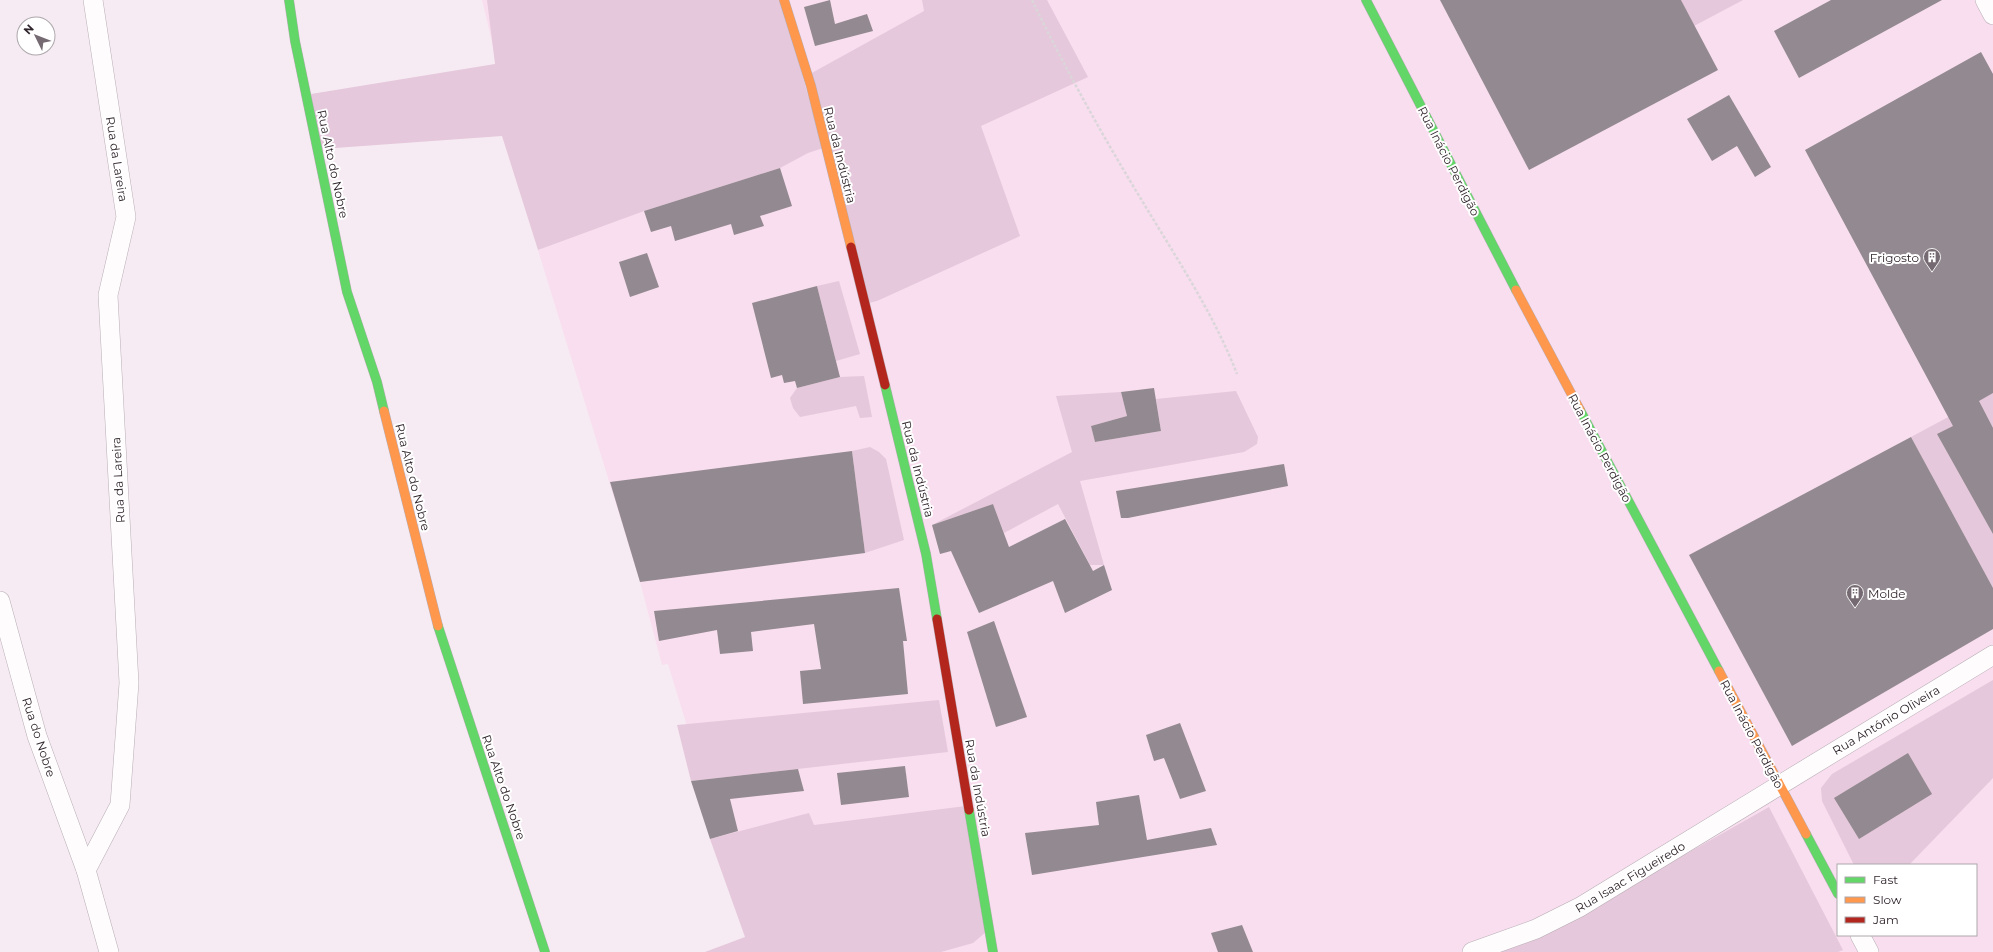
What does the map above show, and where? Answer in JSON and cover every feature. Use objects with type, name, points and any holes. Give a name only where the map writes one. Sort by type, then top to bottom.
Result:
[{"type":"street","name":"Rua da Lareira","points":[[86,870],[120,805],[129,683],[108,295],[126,217],[93,0]]},
{"type":"street","name":"Rua Alto do Nobre","points":[[289,0],[295,40],[347,292],[377,382],[442,641],[545,952]]},
{"type":"street","name":"Rua da Indústria","points":[[784,0],[811,86],[926,554],[993,952]]},
{"type":"street","name":"Rua Inácio Perdigão","points":[[1366,0],[1532,321],[1837,892]]},
{"type":"street","points":[[1985,0],[1993,15]]},
{"type":"street","name":"Rua do Nobre","points":[[0,601],[37,736],[86,870]]},
{"type":"street","name":"Rua António Oliveira","points":[[1780,786],[1993,655]]},
{"type":"street","name":"Rua Isaac Figueiredo","points":[[1472,952],[1536,929],[1580,907],[1780,786]]},
{"type":"street","points":[[86,870],[109,952]]},
{"type":"street","points":[[1861,936],[1869,952]]},
{"type":"path","points":[[1032,0],[1106,141],[1198,294],[1228,352],[1237,374]]},
{"type":"shaded area","points":[[482,0],[1993,0],[1993,952],[756,952],[668,664],[662,665],[640,582],[538,250],[542,249]]},
{"type":"shaded area","points":[[487,0],[781,0],[823,148],[808,153],[780,168],[644,211],[538,250],[502,136],[321,149],[311,94],[495,64]]},
{"type":"shaded area","points":[[922,0],[1047,0],[1088,77],[981,126],[1020,236],[877,301],[869,303],[810,74],[924,11]]},
{"type":"shaded area","points":[[1681,0],[1743,0],[1694,26]]},
{"type":"shaded area","points":[[839,281],[860,354],[836,361],[817,286]]},
{"type":"shaded area","points":[[864,376],[872,417],[860,418],[856,406],[800,417],[793,408],[790,398],[797,388],[840,377]]},
{"type":"shaded area","points":[[1236,391],[1258,437],[1257,444],[1244,452],[1080,481],[1104,565],[1090,565],[1058,504],[1004,533],[993,504],[932,525],[1072,452],[1056,396],[1121,392],[1127,416],[1091,426],[1095,442],[1161,431],[1156,399]]},
{"type":"shaded area","points":[[1993,393],[1993,588],[1911,437]]},
{"type":"shaded area","points":[[870,447],[879,452],[886,459],[904,540],[865,553],[852,451]]},
{"type":"shaded area","points":[[1993,680],[1993,778],[1910,864],[1854,864],[1822,801],[1821,788],[1832,774]]},
{"type":"shaded area","points":[[939,700],[948,752],[691,781],[677,725]]},
{"type":"shaded area","points":[[966,806],[986,932],[973,943],[941,952],[705,952],[745,937],[710,839],[809,813],[814,825]]},
{"type":"shaded area","points":[[1769,807],[1843,950],[1838,952],[1490,952],[1573,918]]},
{"type":"building","points":[[830,0],[835,24],[867,14],[873,31],[815,46],[804,7]]},
{"type":"building","points":[[1440,0],[1681,0],[1718,70],[1529,170]]},
{"type":"building","points":[[1831,0],[1942,0],[1799,78],[1774,31]]},
{"type":"building","name":"Frigosto","points":[[1981,52],[1993,74],[1993,393],[1979,401],[1993,428],[1993,534],[1937,434],[1953,426],[1805,150]]},
{"type":"building","points":[[1729,95],[1771,167],[1755,177],[1737,146],[1712,161],[1687,119]]},
{"type":"building","points":[[780,168],[792,206],[760,216],[764,226],[734,235],[731,224],[675,241],[671,226],[651,232],[644,211]]},
{"type":"building","points":[[647,253],[659,287],[630,297],[619,262]]},
{"type":"building","points":[[817,286],[840,377],[797,388],[795,381],[784,383],[782,375],[771,378],[752,303]]},
{"type":"building","points":[[1154,388],[1161,431],[1095,442],[1091,426],[1127,416],[1121,392]]},
{"type":"building","name":"Molde","points":[[1911,437],[1993,588],[1993,629],[1792,746],[1689,555]]},
{"type":"building","points":[[852,451],[865,553],[640,582],[610,482]]},
{"type":"building","points":[[1284,464],[1288,486],[1128,518],[1121,518],[1116,491]]},
{"type":"building","points":[[993,504],[1009,547],[1065,519],[1093,571],[1104,565],[1112,590],[1065,613],[1053,581],[979,613],[951,551],[940,554],[932,525]]},
{"type":"building","points":[[899,588],[907,641],[903,641],[908,694],[803,704],[800,671],[821,669],[814,624],[751,632],[753,651],[720,654],[717,630],[659,641],[654,611]]},
{"type":"building","points":[[994,621],[1027,717],[996,727],[967,632]]},
{"type":"building","points":[[1180,723],[1206,791],[1180,799],[1164,758],[1154,761],[1146,735]]},
{"type":"building","points":[[1908,753],[1932,794],[1859,839],[1834,798]]},
{"type":"building","points":[[905,766],[909,797],[841,805],[837,773]]},
{"type":"building","points":[[798,769],[804,791],[730,799],[738,831],[710,839],[691,781]]},
{"type":"building","points":[[1139,795],[1147,840],[1211,828],[1217,845],[1032,875],[1025,833],[1099,825],[1096,802]]},
{"type":"building","points":[[1242,925],[1253,952],[1218,952],[1211,933]]},
{"type":"traffic: fast","points":[[289,0],[295,41],[347,292],[377,382],[384,411]]},
{"type":"traffic: fast","points":[[1366,0],[1516,290]]},
{"type":"traffic: fast","points":[[885,385],[926,554],[937,619]]},
{"type":"traffic: fast","points":[[1580,410],[1719,671]]},
{"type":"traffic: fast","points":[[438,626],[545,952]]},
{"type":"traffic: fast","points":[[969,810],[993,952]]},
{"type":"traffic: fast","points":[[1806,834],[1837,892]]},
{"type":"traffic: slow","points":[[784,0],[811,86],[851,247]]},
{"type":"traffic: slow","points":[[1516,290],[1580,410]]},
{"type":"traffic: slow","points":[[384,411],[438,626]]},
{"type":"traffic: slow","points":[[1719,671],[1806,834]]},
{"type":"traffic: jam","points":[[851,247],[885,385]]},
{"type":"traffic: jam","points":[[937,619],[969,810]]},
{"type":"place","name":"Frigosto","points":[[1932,272]]},
{"type":"place","name":"Molde","points":[[1855,608]]}]
